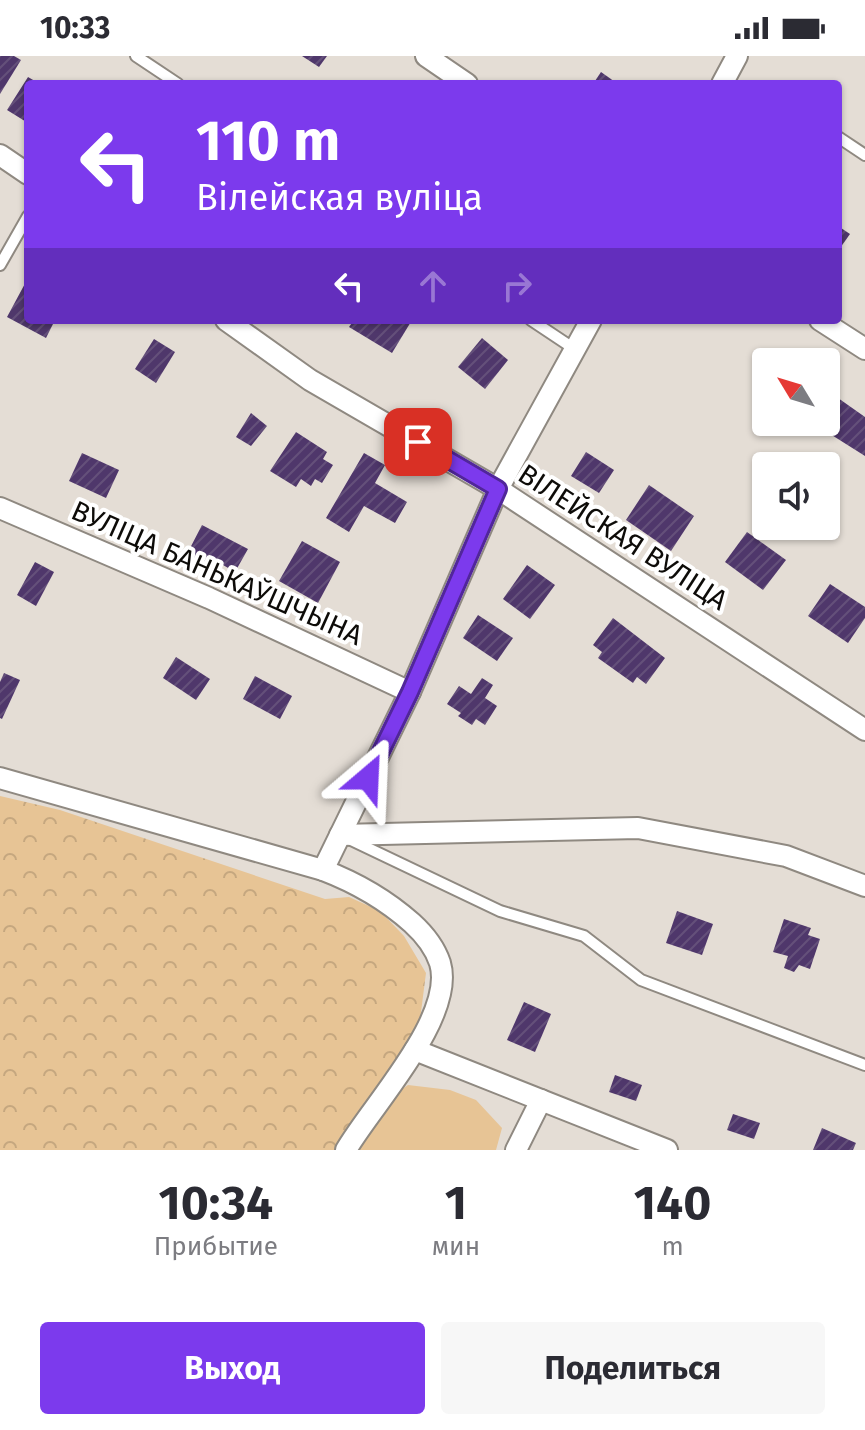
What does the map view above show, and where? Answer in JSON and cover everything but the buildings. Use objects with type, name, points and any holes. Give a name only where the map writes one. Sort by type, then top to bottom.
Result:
[{"type":"street","points":[[426,56],[461,80]]},
{"type":"street","points":[[724,80],[737,56]]},
{"type":"street","points":[[0,155],[24,171]]},
{"type":"street","name":"ВІЛЕЙСКАЯ ВУЛІЦА","points":[[231,324],[310,380],[498,489],[865,730]]},
{"type":"street","points":[[323,870],[410,692],[498,489],[589,324]]},
{"type":"street","points":[[826,324],[865,349]]},
{"type":"street","name":"ВУЛІЦА БАНЬКАЎШЧЫНА","points":[[0,508],[209,598],[410,692]]},
{"type":"street","points":[[0,778],[323,870],[374,893],[420,930],[440,964],[440,998],[415,1050],[346,1150]]},
{"type":"street","points":[[340,835],[638,828],[786,856],[865,886]]},
{"type":"street","points":[[415,1050],[667,1150]]},
{"type":"street","points":[[516,1150],[541,1100]]},
{"type":"lane","points":[[136,56],[172,80]]},
{"type":"lane","points":[[842,140],[865,155]]},
{"type":"lane","points":[[0,265],[24,223]]},
{"type":"lane","points":[[537,324],[576,350]]},
{"type":"lane","points":[[340,835],[500,911],[584,936],[641,980],[865,1065]]},
{"type":"green space","points":[[0,796],[60,810],[325,899],[349,897],[380,911],[404,936],[426,973],[420,1020],[392,1067],[334,1150],[0,1150]]},
{"type":"green space","points":[[408,1085],[450,1090],[476,1100],[502,1128],[496,1150],[357,1150],[399,1091]]},
{"type":"route","points":[[368,778],[410,692],[498,489],[418,442]]}]
